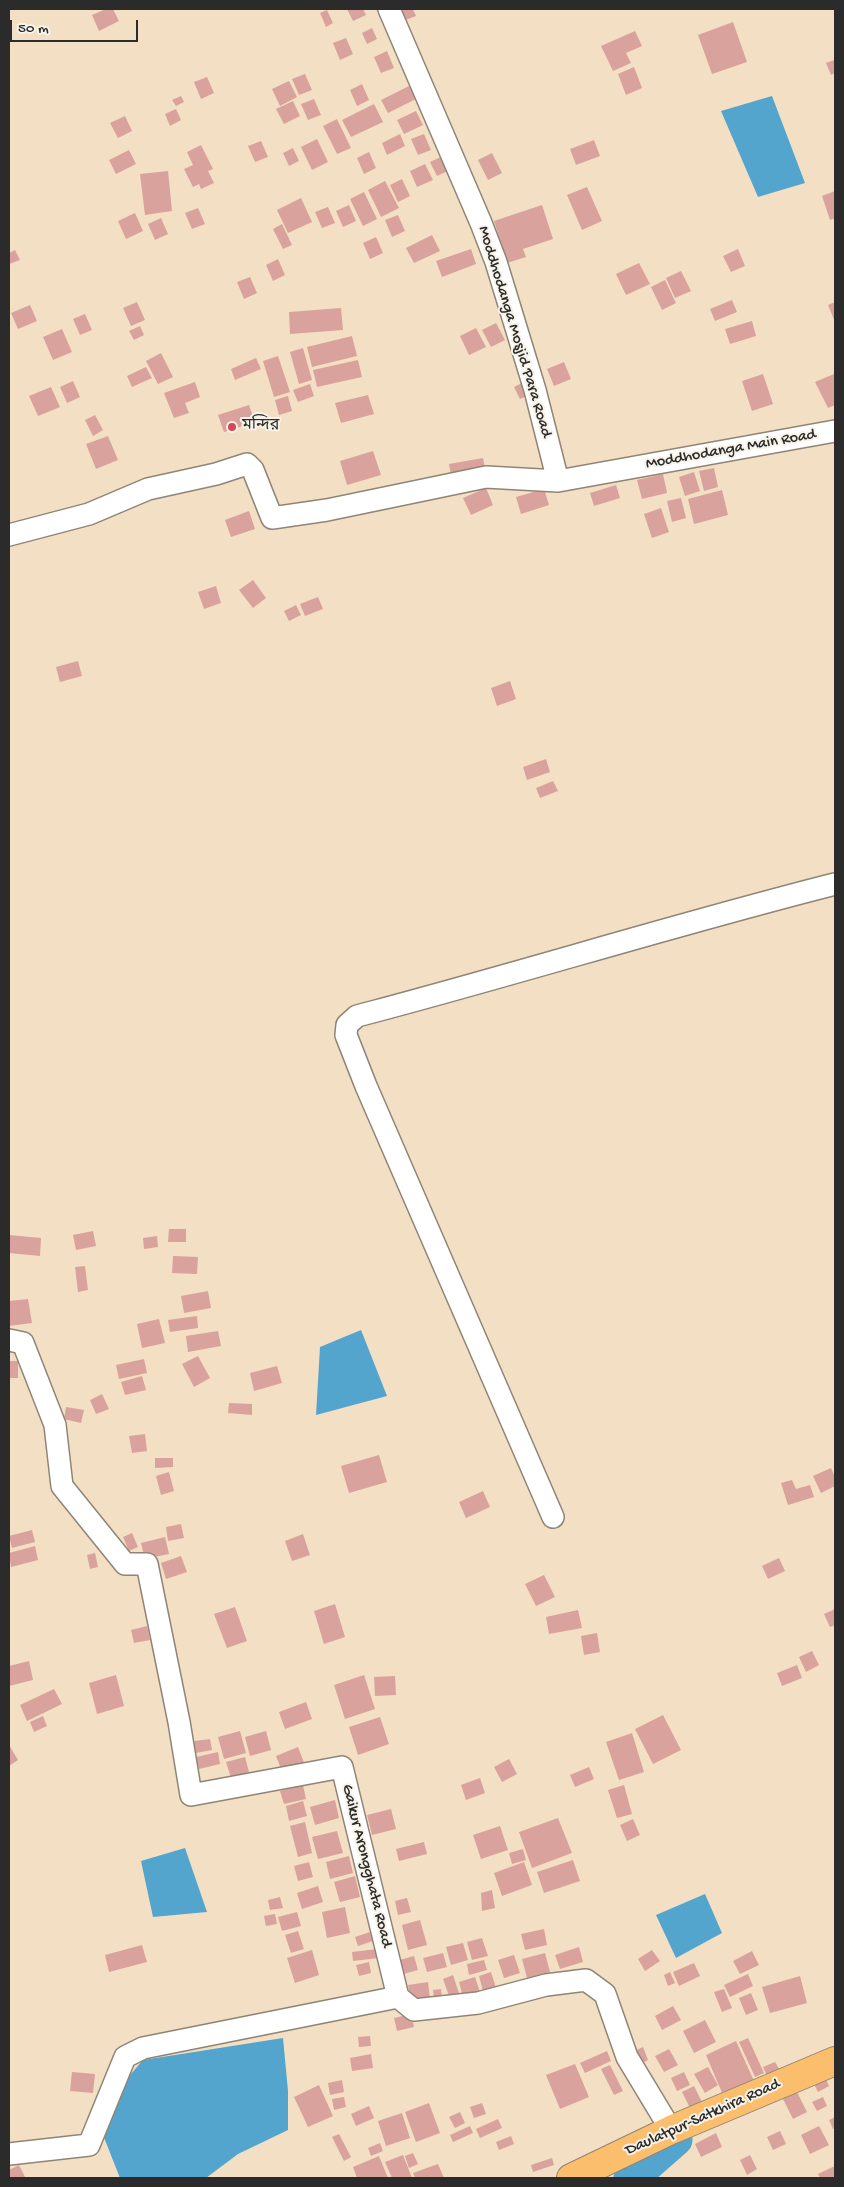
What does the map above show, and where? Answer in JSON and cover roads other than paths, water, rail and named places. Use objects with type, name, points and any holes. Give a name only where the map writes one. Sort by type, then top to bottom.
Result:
[{"type":"main road","name":"Daulatpur-Satkhira Road","points":[[571,2178],[671,2130],[835,2061]]},
{"type":"street","name":"Moddhodanga Mosjid Para Road","points":[[389,9],[496,262],[536,390],[558,482]]},
{"type":"street","name":"Moddhodanga Main Road","points":[[558,482],[835,432]]},
{"type":"street","points":[[9,535],[89,514],[148,489],[216,474],[247,464],[253,470],[272,518],[376,501],[434,486],[486,477],[558,482]]},
{"type":"street","points":[[553,1517],[366,1086],[346,1035],[346,1025],[357,1016],[495,980],[717,914],[835,884]]},
{"type":"street","name":"Gaikur Arongghata Road","points":[[9,1340],[23,1343],[55,1426],[62,1486],[125,1564],[147,1564],[178,1712],[191,1795],[342,1767],[398,1997]]},
{"type":"street","points":[[9,2154],[89,2145],[125,2057],[143,2048],[398,1997],[414,2010],[478,2003],[546,1985],[586,1980],[605,1994],[627,2057],[671,2130]]},
{"type":"water","points":[[772,96],[805,183],[758,197],[721,111]]},
{"type":"water","points":[[361,1330],[387,1396],[316,1415],[320,1347]]},
{"type":"water","points":[[185,1848],[207,1912],[153,1917],[141,1861]]},
{"type":"water","points":[[705,1894],[722,1933],[676,1958],[656,1915]]},
{"type":"water","points":[[283,2038],[288,2091],[288,2130],[238,2154],[206,2178],[120,2178],[103,2135],[118,2089],[143,2060]]},
{"type":"waterway","points":[[629,2178],[645,2168],[677,2140]]},
{"type":"place","name":"মন্দির","points":[[232,427]]}]
